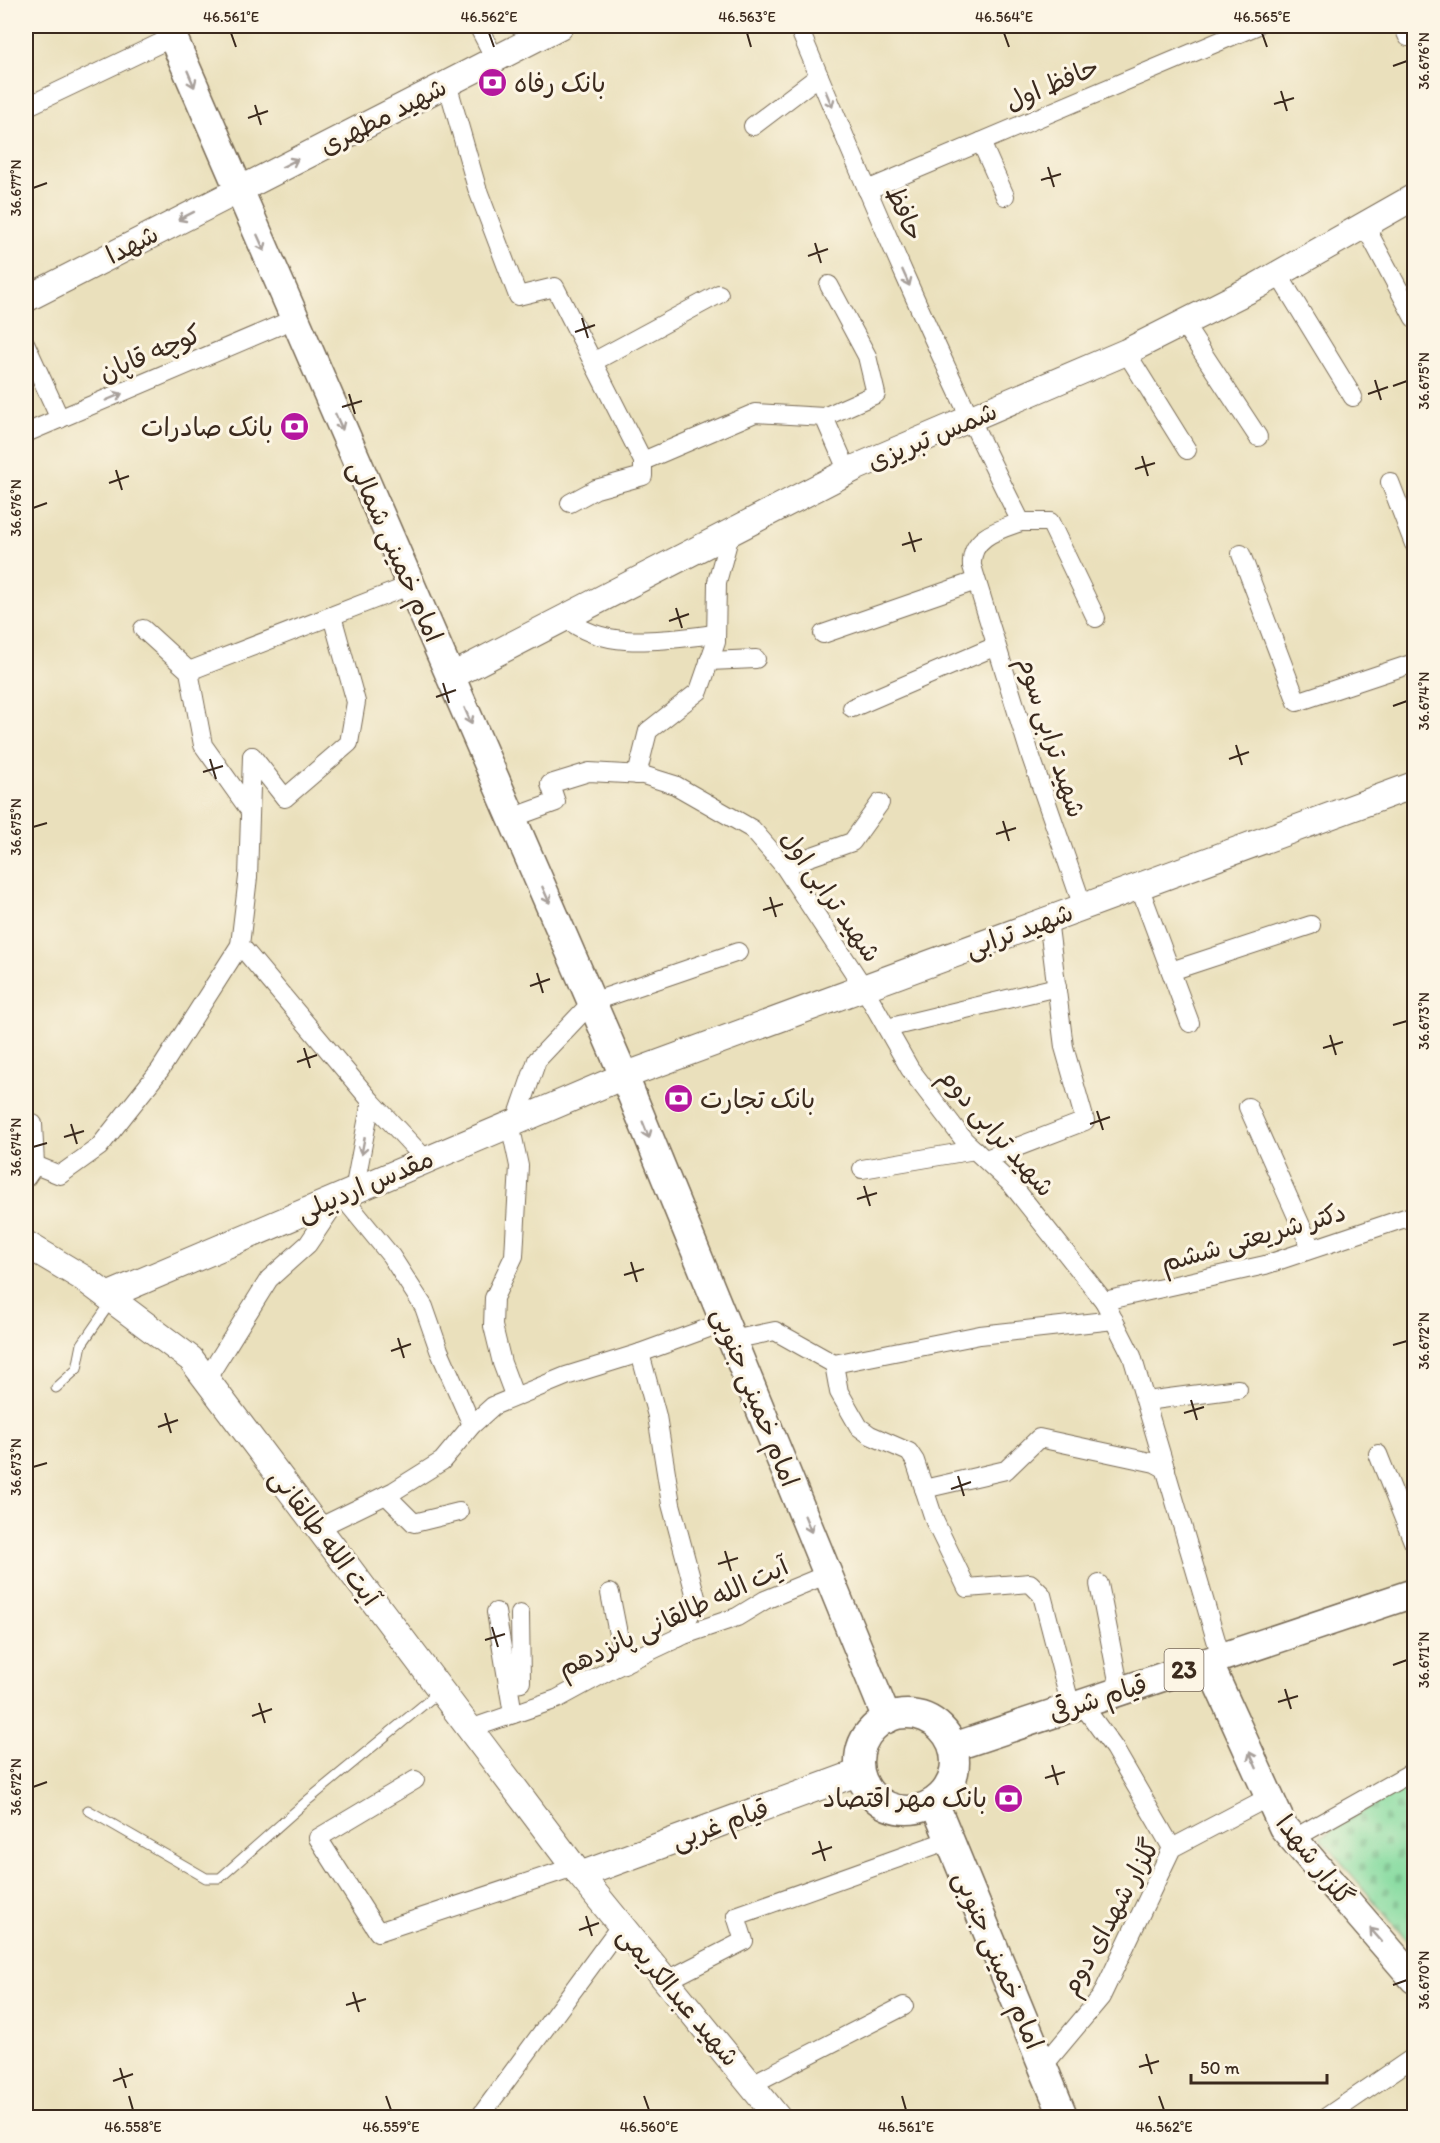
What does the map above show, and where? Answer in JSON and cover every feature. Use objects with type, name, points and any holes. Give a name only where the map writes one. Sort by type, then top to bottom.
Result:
[{"type":"main road","name":"امام خمینی شمالی","points":[[170,31],[624,1076]]},
{"type":"main road","name":"امام خمینی جنوبی","points":[[624,1076],[887,1719]]},
{"type":"main road","name":"قیام شرقی","points":[[953,1747],[1414,1593]]},
{"type":"main road","name":"گلزار شهدا","points":[[1214,1659],[1283,1827],[1414,1979]]},
{"type":"main road","points":[[903,1715],[919,1716],[933,1722],[945,1733],[953,1747],[955,1762],[953,1778],[934,1802],[920,1809],[904,1810],[889,1807],[866,1787],[860,1772],[859,1756],[864,1741],[874,1728],[887,1719],[903,1715]]},
{"type":"main road","name":"امام خمینی جنوبی","points":[[934,1802],[1064,2118]]},
{"type":"street","points":[[478,26],[495,59]]},
{"type":"street","name":"شهید مطهری","points":[[238,190],[560,26]]},
{"type":"street","name":"حافظ","points":[[798,26],[867,190],[969,420],[1021,522]]},
{"type":"street","name":"حافظ اول","points":[[867,190],[1256,26]]},
{"type":"street","points":[[26,107],[170,31]]},
{"type":"street","points":[[753,126],[819,76]]},
{"type":"street","points":[[447,83],[477,188],[518,296],[555,287],[643,461],[643,476],[596,489],[570,503]]},
{"type":"street","points":[[981,142],[1005,196]]},
{"type":"street","name":"شهدا","points":[[26,298],[238,190]]},
{"type":"street","name":"شمس تبریزی","points":[[450,676],[848,472],[1126,352],[1278,274],[1414,197]]},
{"type":"street","points":[[1365,226],[1414,318]]},
{"type":"street","points":[[1278,274],[1353,397]]},
{"type":"street","points":[[643,461],[755,413],[824,417],[876,394],[867,356],[829,285]]},
{"type":"street","points":[[593,362],[718,294]]},
{"type":"street","name":"کوچه قاپان","points":[[26,433],[294,319]]},
{"type":"street","points":[[1183,323],[1258,436]]},
{"type":"street","points":[[26,345],[60,418]]},
{"type":"street","points":[[1126,352],[1187,450]]},
{"type":"street","points":[[824,417],[848,472]]},
{"type":"street","points":[[1390,482],[1412,533]]},
{"type":"street","points":[[1021,522],[1050,522],[1096,618]]},
{"type":"street","name":"شهید ترابی سوم","points":[[1021,522],[996,531],[978,542],[971,554],[976,582],[996,646],[1083,907]]},
{"type":"street","points":[[636,775],[648,731],[699,691],[716,634],[717,582],[731,531]]},
{"type":"street","points":[[1241,554],[1298,702],[1414,663]]},
{"type":"street","points":[[823,634],[976,582]]},
{"type":"street","points":[[189,671],[411,585]]},
{"type":"street","points":[[33,1124],[30,1172],[60,1174],[99,1147],[160,1070],[240,945],[248,878],[252,756],[285,798],[349,743],[356,702],[332,616]]},
{"type":"street","points":[[566,618],[578,628],[610,639],[665,639],[716,634]]},
{"type":"street","points":[[142,629],[189,671],[203,745],[250,811]]},
{"type":"street","points":[[852,708],[996,646]]},
{"type":"street","points":[[709,661],[756,659]]},
{"type":"street","name":"شهید ترابی اول","points":[[512,818],[556,802],[550,784],[589,772],[636,775],[675,785],[752,829],[784,866],[864,988]]},
{"type":"street","name":"شهید ترابی","points":[[624,1076],[1414,784]]},
{"type":"street","points":[[784,866],[852,842],[880,803]]},
{"type":"street","points":[[1138,886],[1190,1023]]},
{"type":"street","points":[[862,1168],[980,1155],[1085,1121],[1064,1047],[1048,919]]},
{"type":"street","points":[[1171,971],[1311,925]]},
{"type":"street","points":[[240,945],[371,1101],[426,1160]]},
{"type":"street","points":[[514,1395],[502,1363],[493,1326],[494,1298],[514,1256],[519,1166],[513,1123],[537,1060],[592,1002],[738,952]]},
{"type":"street","points":[[886,1028],[1057,987]]},
{"type":"street","name":"شهید ترابی دوم","points":[[864,988],[909,1069],[964,1140],[1012,1185],[1104,1301],[1114,1320],[1132,1356],[1146,1401],[1166,1469],[1214,1659]]},
{"type":"street","name":"مقدس اردبیلی","points":[[110,1298],[347,1193],[624,1076]]},
{"type":"street","points":[[206,1380],[269,1279],[308,1244],[347,1193],[371,1101]]},
{"type":"street","points":[[1248,1107],[1311,1248]]},
{"type":"street","points":[[347,1193],[424,1308],[439,1350],[472,1425]]},
{"type":"street","name":"دکتر شریعتی ششم","points":[[1104,1301],[1265,1266],[1311,1248],[1414,1215]]},
{"type":"street","name":"آیت الله طالقانی","points":[[26,1244],[83,1278],[191,1359],[577,1871]]},
{"type":"street","points":[[318,1528],[386,1494],[442,1461],[472,1425],[493,1406],[514,1395],[640,1353],[728,1331],[775,1330],[834,1364],[980,1335],[1114,1320]]},
{"type":"street","points":[[640,1353],[657,1416],[671,1504],[698,1601],[678,1638]]},
{"type":"street","points":[[834,1364],[839,1392],[859,1427],[870,1436],[909,1452],[935,1522],[967,1588],[1030,1583],[1042,1595],[1076,1706],[1114,1748],[1172,1848]]},
{"type":"street","points":[[1146,1401],[1238,1389]]},
{"type":"street","points":[[924,1489],[1006,1470],[1039,1438],[1155,1463],[1166,1469]]},
{"type":"street","points":[[1378,1454],[1414,1544]]},
{"type":"street","points":[[386,1494],[414,1523],[459,1512]]},
{"type":"street","name":"آیت الله طالقانی پانزدهم","points":[[470,1729],[557,1699],[678,1638],[737,1617],[765,1600],[828,1574]]},
{"type":"street","points":[[1099,1584],[1120,1691]]},
{"type":"street","points":[[610,1593],[624,1664]]},
{"type":"street","points":[[496,1612],[513,1714]]},
{"type":"street","points":[[508,1684],[520,1682],[520,1614]]},
{"type":"street","points":[[1293,1839],[1414,1771]]},
{"type":"street","name":"قیام غربی","points":[[577,1871],[860,1772]]},
{"type":"street","points":[[415,1780],[318,1839],[378,1932],[577,1871]]},
{"type":"street","name":"گلزار شهدای دوم","points":[[1044,2066],[1101,1997],[1172,1848],[1269,1797]]},
{"type":"street","points":[[666,1982],[744,1941],[736,1916],[949,1840]]},
{"type":"street","name":"شهید عبدالکریمی","points":[[577,1871],[778,2118]]},
{"type":"street","points":[[479,2118],[621,1925]]},
{"type":"street","points":[[752,2084],[904,2006]]},
{"type":"street","points":[[1324,2118],[1414,2057]]},
{"type":"lane","points":[[56,1388],[77,1369],[82,1344],[110,1298]]},
{"type":"lane","points":[[88,1810],[206,1878],[220,1878],[308,1800],[441,1691]]},
{"type":"green space","points":[[1414,1780],[1414,1949],[1320,1837]]},
{"type":"place","name":"بانک رفاه","points":[[493,83]]},
{"type":"place","name":"بانک صادرات","points":[[294,427]]},
{"type":"place","name":"بانک تجارت","points":[[679,1099]]},
{"type":"place","name":"بانک مهر اقتصاد","points":[[1008,1798]]}]
